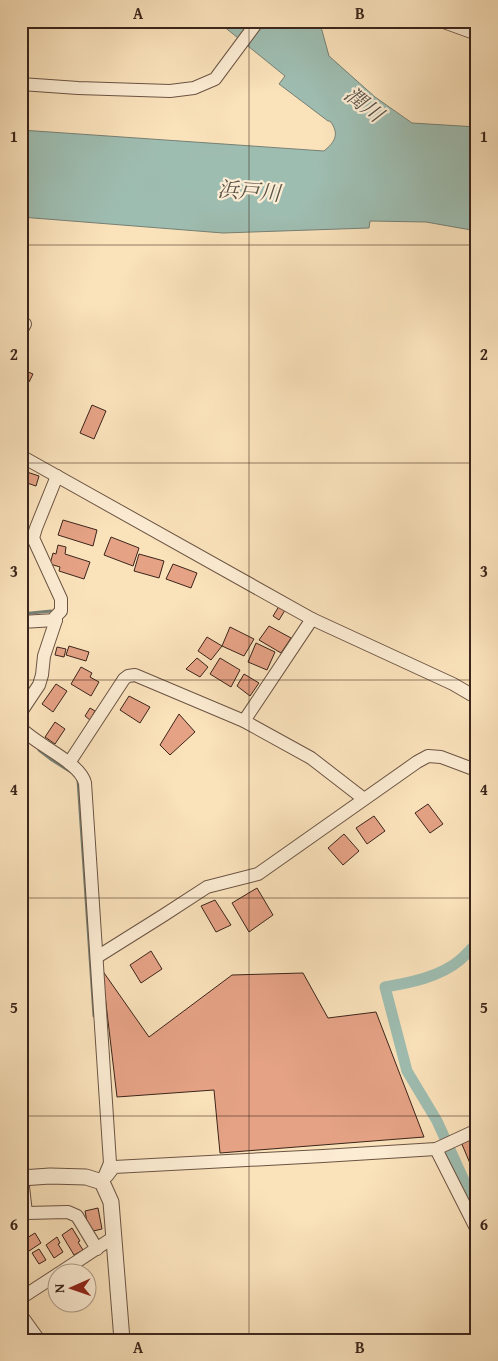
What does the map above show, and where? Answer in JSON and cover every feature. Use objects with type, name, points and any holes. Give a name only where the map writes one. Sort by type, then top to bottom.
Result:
[{"type":"street","points":[[21,84],[170,91],[194,88],[215,79],[258,21]]},
{"type":"street","points":[[441,21],[477,34]]},
{"type":"street","points":[[21,456],[312,619],[453,684],[477,698]]},
{"type":"street","points":[[21,712],[39,685],[44,656],[56,617],[61,611],[60,599],[34,538],[36,528],[57,476]]},
{"type":"street","points":[[244,721],[312,619]]},
{"type":"street","points":[[21,622],[56,620]]},
{"type":"street","points":[[69,763],[124,680],[128,676],[135,675],[244,721],[311,758],[364,799]]},
{"type":"street","points":[[21,728],[69,763],[83,777],[84,783],[110,1163],[102,1182],[111,1202],[122,1340]]},
{"type":"street","points":[[97,957],[207,887],[258,874],[428,756],[441,757],[477,770]]},
{"type":"street","points":[[102,1182],[114,1167],[323,1156],[444,1145],[477,1130]]},
{"type":"street","points":[[444,1145],[477,1230]]},
{"type":"street","points":[[97,1249],[77,1216],[68,1212],[26,1213],[22,1178],[86,1177],[102,1182]]},
{"type":"street","points":[[74,1264],[114,1237]]},
{"type":"street","points":[[21,1298],[48,1280]]},
{"type":"street","points":[[21,1315],[39,1340]]},
{"type":"water","points":[[217,21],[312,21],[321,27],[329,56],[375,97],[412,123],[477,127],[477,231],[426,222],[370,221],[369,228],[223,233],[21,217],[21,130],[324,151],[328,148],[335,138],[335,130],[330,121],[279,84],[285,76]]},
{"type":"building","points":[[21,369],[33,374],[29,382],[21,379]]},
{"type":"building","points":[[92,405],[106,411],[94,439],[80,433]]},
{"type":"building","points":[[21,470],[39,476],[36,486],[21,481]]},
{"type":"building","points":[[63,520],[97,530],[93,546],[58,535]]},
{"type":"building","points":[[111,537],[139,548],[133,566],[104,555]]},
{"type":"building","points":[[58,545],[66,547],[65,554],[90,562],[84,579],[59,571],[60,567],[50,564],[53,553],[56,554]]},
{"type":"building","points":[[139,554],[164,561],[159,578],[134,571]]},
{"type":"building","points":[[173,564],[197,573],[191,588],[166,579]]},
{"type":"building","points":[[281,603],[287,607],[279,620],[273,616]]},
{"type":"building","points":[[269,626],[291,638],[281,653],[259,640]]},
{"type":"building","points":[[230,627],[254,639],[244,656],[222,646]]},
{"type":"building","points":[[207,637],[222,646],[211,660],[198,651]]},
{"type":"building","points":[[256,643],[275,652],[267,670],[248,662]]},
{"type":"building","points":[[69,646],[89,652],[86,661],[66,655]]},
{"type":"building","points":[[57,647],[66,649],[64,657],[55,655]]},
{"type":"building","points":[[197,658],[208,667],[200,677],[186,669]]},
{"type":"building","points":[[220,658],[240,670],[231,687],[210,674]]},
{"type":"building","points":[[81,667],[92,673],[90,677],[99,682],[91,696],[71,684]]},
{"type":"building","points":[[244,674],[259,683],[250,696],[237,686]]},
{"type":"building","points":[[56,684],[67,691],[53,712],[42,704]]},
{"type":"building","points":[[129,696],[150,707],[140,723],[120,710]]},
{"type":"building","points":[[90,708],[95,711],[90,720],[85,716]]},
{"type":"building","points":[[179,714],[195,732],[170,755],[160,745]]},
{"type":"building","points":[[55,722],[65,729],[55,744],[45,737]]},
{"type":"building","points":[[428,804],[443,824],[430,833],[415,813]]},
{"type":"building","points":[[374,816],[385,831],[367,844],[356,828]]},
{"type":"building","points":[[344,834],[359,851],[343,865],[328,848]]},
{"type":"building","points":[[257,888],[273,915],[249,932],[232,903]]},
{"type":"building","points":[[215,900],[231,925],[216,932],[201,906]]},
{"type":"building","points":[[151,951],[162,969],[141,983],[130,965]]},
{"type":"building","points":[[102,970],[149,1037],[232,975],[303,973],[328,1018],[376,1012],[424,1137],[220,1153],[214,1090],[117,1097]]},
{"type":"building","points":[[477,1134],[477,1167],[472,1168],[461,1142]]},
{"type":"building","points":[[98,1208],[102,1229],[89,1232],[85,1211]]},
{"type":"building","points":[[72,1228],[83,1250],[74,1255],[62,1235]]},
{"type":"building","points":[[35,1233],[41,1243],[29,1251],[22,1241]]},
{"type":"building","points":[[57,1237],[60,1243],[58,1244],[63,1252],[54,1258],[46,1245]]},
{"type":"building","points":[[39,1249],[46,1260],[39,1264],[32,1253]]},
{"type":"waterway","points":[[21,614],[51,611]]},
{"type":"waterway","points":[[39,750],[71,772]]},
{"type":"waterway","points":[[78,780],[94,1016]]},
{"type":"waterway","points":[[477,943],[460,960],[443,971],[414,981],[385,987],[407,1071],[437,1121],[477,1209]]},
{"type":"water label","name":"潤川","points":[[364,104]]},
{"type":"water label","name":"浜戸川","points":[[249,191]]}]
